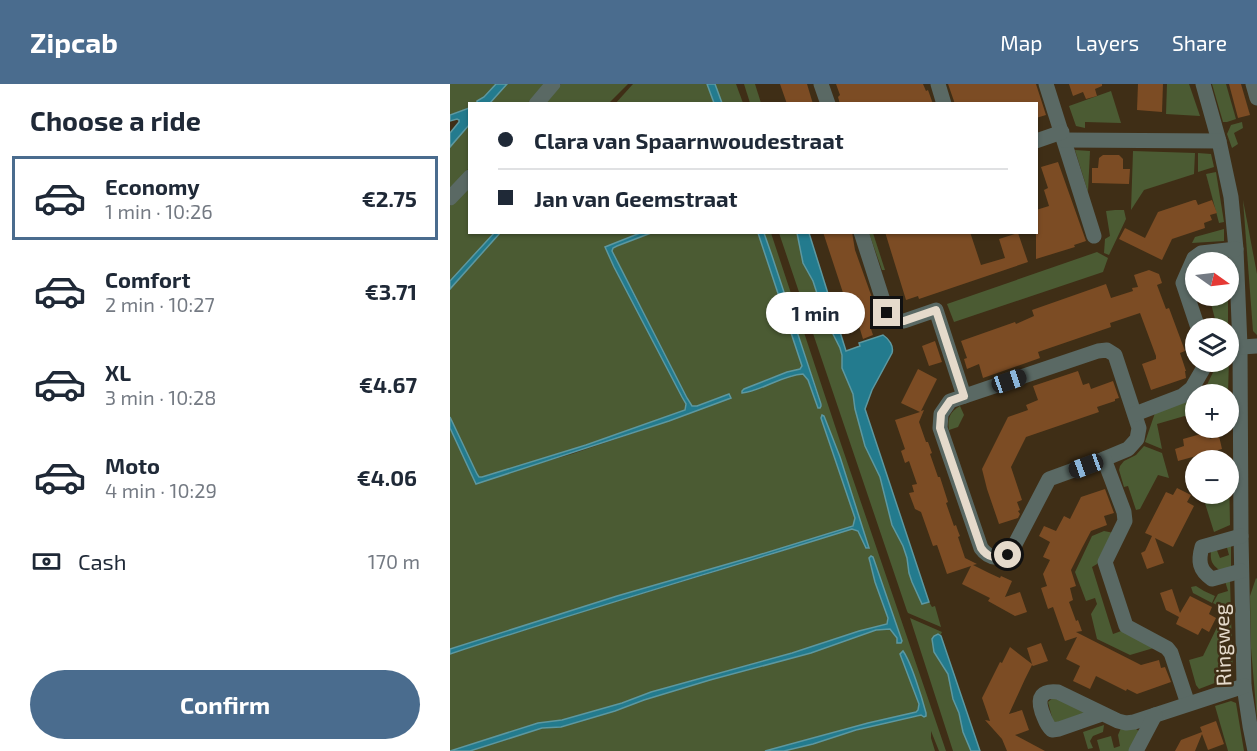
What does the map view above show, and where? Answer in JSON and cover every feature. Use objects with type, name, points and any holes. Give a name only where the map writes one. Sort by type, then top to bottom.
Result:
[{"type":"street","points":[[538,102],[553,84]]},
{"type":"street","points":[[821,84],[827,102]]},
{"type":"street","points":[[938,84],[943,102]]},
{"type":"street","points":[[1046,84],[1094,236]]},
{"type":"street","points":[[1203,84],[1220,141],[1231,196],[1236,249],[1235,318]]},
{"type":"street","points":[[1253,84],[1257,98]]},
{"type":"street","points":[[1038,141],[1063,136],[1220,141]]},
{"type":"street","points":[[450,198],[468,179]]},
{"type":"street","points":[[862,234],[887,313],[896,321],[904,321],[936,310],[964,396]]},
{"type":"street","points":[[1195,318],[1183,283],[1194,258],[1201,252],[1236,249]]},
{"type":"street","points":[[1239,347],[1257,346]]},
{"type":"street","points":[[1107,350],[1114,355],[1135,414],[1139,428],[1137,439],[1128,449],[1049,479],[1012,550],[1004,557],[993,557],[984,553],[981,548],[940,428],[941,414],[950,401],[964,396],[1098,351],[1107,350]]},
{"type":"street","points":[[1135,414],[1182,396],[1192,388],[1201,372]]},
{"type":"street","name":"Ringweg","points":[[1235,372],[1244,686],[1255,751]]},
{"type":"street","points":[[1104,459],[1124,512],[1125,521],[1105,562],[1126,627],[1166,648],[1171,653],[1188,704]]},
{"type":"street","points":[[1241,536],[1202,547],[1199,558],[1204,573],[1212,579],[1241,571]]},
{"type":"street","points":[[1102,714],[1126,723],[1134,722],[1244,686]]},
{"type":"street","points":[[1136,751],[1155,715]]},
{"type":"green space","points":[[450,84],[496,84],[478,102],[468,102],[468,108],[450,115]]},
{"type":"green space","points":[[507,84],[545,84],[529,102],[492,102]]},
{"type":"green space","points":[[561,84],[628,84],[610,102],[545,102]]},
{"type":"green space","points":[[633,84],[707,84],[714,102],[617,102]]},
{"type":"green space","points":[[715,84],[736,84],[743,102],[722,102]]},
{"type":"green space","points":[[744,84],[755,84],[761,102],[750,102]]},
{"type":"green space","points":[[1167,84],[1189,84],[1200,116],[1166,114]]},
{"type":"green space","points":[[1212,84],[1226,84],[1236,119],[1223,122]]},
{"type":"green space","points":[[1111,91],[1121,123],[1085,122],[1085,128],[1076,126],[1069,106]]},
{"type":"green space","points":[[1242,122],[1243,128],[1234,133],[1238,144],[1232,148],[1227,134],[1231,125]]},
{"type":"green space","points":[[468,126],[468,169],[450,190],[450,147]]},
{"type":"green space","points":[[1075,150],[1090,151],[1088,192]]},
{"type":"green space","points":[[1133,151],[1195,153],[1194,174],[1144,190],[1131,210]]},
{"type":"green space","points":[[1198,153],[1211,154],[1214,167],[1198,172]]},
{"type":"green space","points":[[1216,172],[1224,222],[1219,223],[1206,174]]},
{"type":"green space","points":[[468,185],[468,234],[494,234],[450,281],[450,206]]},
{"type":"green space","points":[[1243,200],[1257,274],[1257,335],[1253,331]]},
{"type":"green space","points":[[1124,210],[1126,219],[1109,255],[1104,253],[1105,239],[1110,236],[1106,211]]},
{"type":"green space","points":[[1224,229],[1224,241],[1192,243],[1195,237]]},
{"type":"green space","points":[[499,234],[638,234],[606,247],[614,267],[686,404],[685,410],[586,445],[478,477],[450,417],[450,289]]},
{"type":"green space","points":[[648,234],[758,234],[802,366],[800,369],[755,384],[742,393],[787,377],[803,374],[808,380],[819,408],[822,405],[764,234],[771,234],[946,751],[939,751],[931,731],[935,751],[784,751],[926,713],[906,655],[901,652],[919,704],[916,712],[765,751],[470,751],[542,728],[561,727],[710,680],[811,653],[876,630],[890,629],[897,638],[897,642],[902,641],[875,563],[869,561],[888,618],[887,624],[651,692],[622,703],[562,720],[538,723],[450,751],[450,654],[852,529],[858,531],[867,549],[869,548],[842,463],[822,415],[855,518],[853,526],[617,596],[450,649],[450,429],[477,484],[669,421],[729,394],[692,406],[614,257],[613,248]]},
{"type":"green space","points":[[779,234],[797,234],[803,263],[813,281],[840,348],[842,368],[853,394],[865,446],[880,477],[892,525],[903,546],[912,582],[922,603],[929,602],[932,607],[935,606],[941,627],[907,611]]},
{"type":"green space","points":[[869,234],[873,234],[885,270],[882,270]]},
{"type":"green space","points":[[1097,252],[1108,258],[1103,272],[954,322],[947,304]]},
{"type":"green space","points":[[1212,306],[1228,306],[1228,318],[1215,318]]},
{"type":"green space","points":[[1213,372],[1229,372],[1228,384],[1207,384]]},
{"type":"green space","points":[[1185,400],[1185,416],[1157,424],[1162,449],[1145,442],[1155,413]]},
{"type":"green space","points":[[960,406],[964,415],[958,427],[949,430],[950,416]]},
{"type":"green space","points":[[1144,446],[1162,453],[1169,478],[1158,475],[1140,509],[1136,510],[1128,486],[1124,487],[1119,470],[1124,461],[1136,455]]},
{"type":"green space","points":[[1205,504],[1230,504],[1230,525],[1214,532]]},
{"type":"green space","points":[[1104,531],[1114,533],[1097,564],[1092,567],[1113,634],[1124,630],[1157,647],[1130,655],[1097,639],[1091,614],[1097,604],[1095,598],[1086,601],[1075,572],[1092,536]]},
{"type":"green space","points":[[1226,544],[1231,544],[1231,568],[1219,570],[1212,562],[1211,551],[1216,548],[1220,558],[1229,555]]},
{"type":"green space","points":[[1256,578],[1257,719],[1251,648],[1250,596]]},
{"type":"green space","points":[[1225,581],[1230,581],[1231,612],[1213,603],[1218,594],[1228,591]]},
{"type":"green space","points":[[1196,586],[1215,596],[1212,603],[1193,593],[1191,587]]},
{"type":"green space","points":[[1223,615],[1231,617],[1233,676],[1199,689],[1189,660],[1203,656]]},
{"type":"green space","points":[[910,618],[942,632],[940,636],[938,634],[934,652],[948,674],[953,699],[971,751],[953,751]]},
{"type":"green space","points":[[1054,697],[1090,714],[1059,724],[1053,721],[1048,702]]},
{"type":"green space","points":[[1231,701],[1236,703],[1244,751],[1228,751],[1215,706]]},
{"type":"green space","points":[[1104,725],[1103,732],[1093,736],[1090,741],[1093,748],[1088,749],[1083,732]]},
{"type":"green space","points":[[1121,728],[1136,729],[1140,732],[1130,751],[1100,751],[1097,740],[1111,736],[1114,748],[1120,746],[1118,735]]},
{"type":"water","points":[[496,84],[507,84],[491,102],[477,102]]},
{"type":"water","points":[[707,84],[715,84],[722,102],[714,102]]},
{"type":"water","points":[[468,108],[468,126],[450,147],[450,133],[459,120],[450,121],[450,115]]},
{"type":"water","points":[[493,234],[499,234],[450,289],[450,281]]},
{"type":"water","points":[[638,234],[648,234],[617,246],[612,251],[692,406],[729,394],[731,398],[669,421],[476,484],[450,428],[450,417],[477,474],[482,477],[586,445],[685,410],[686,404],[605,247]]},
{"type":"water","points":[[758,234],[764,234],[821,406],[818,408],[808,380],[803,374],[787,377],[742,393],[744,389],[800,369],[802,366]]},
{"type":"water","points":[[797,234],[809,234],[846,351],[860,346],[859,343],[883,335],[892,345],[892,353],[872,390],[865,409],[929,602],[922,604],[912,582],[903,546],[892,525],[880,477],[865,446],[853,394],[842,368],[840,348],[825,318],[813,281],[803,263]]},
{"type":"water","points":[[822,415],[840,457],[869,548],[866,548],[858,531],[852,529],[450,654],[450,649],[617,596],[853,526],[855,518],[821,418]]},
{"type":"water","points":[[871,556],[901,643],[897,643],[897,638],[890,629],[876,630],[811,653],[710,680],[561,727],[542,728],[470,751],[450,751],[538,723],[562,720],[622,703],[651,692],[887,624],[888,618],[869,558]]},
{"type":"water","points":[[938,634],[941,636],[980,751],[971,751],[953,699],[948,674],[934,652],[932,639]]},
{"type":"water","points":[[903,651],[916,680],[926,716],[921,715],[856,730],[784,751],[765,751],[916,712],[919,704],[900,654]]},
{"type":"building","points":[[780,84],[807,84],[812,102],[786,102]]},
{"type":"building","points":[[836,84],[923,84],[932,102],[839,102],[838,97],[840,95]]},
{"type":"building","points":[[948,84],[1036,84],[1046,115],[1038,117],[1038,102],[954,102]]},
{"type":"building","points":[[1069,84],[1102,84],[1102,86],[1095,89],[1097,96],[1086,99],[1083,92],[1073,96]]},
{"type":"building","points":[[1138,84],[1163,84],[1162,112],[1137,110]]},
{"type":"building","points":[[1229,84],[1241,84],[1250,115],[1238,118]]},
{"type":"building","points":[[1103,155],[1119,155],[1123,159],[1123,169],[1130,169],[1129,184],[1092,183],[1092,168],[1098,168],[1099,158]]},
{"type":"building","points":[[1058,162],[1086,241],[1074,245],[1075,247],[1036,259],[1038,209],[1049,206],[1044,190],[1048,188],[1041,167]]},
{"type":"building","points":[[1194,200],[1198,205],[1212,200],[1217,213],[1210,215],[1212,220],[1204,223],[1205,228],[1172,239],[1162,260],[1119,239],[1125,228],[1145,238],[1158,212]]},
{"type":"building","points":[[824,234],[852,234],[855,250],[881,326],[871,329],[873,335],[863,339],[854,310],[849,311]]},
{"type":"building","points":[[886,234],[971,234],[981,265],[1005,258],[999,239],[1018,234],[1028,262],[919,299],[918,296],[906,300]]},
{"type":"building","points":[[1149,270],[1159,274],[1162,283],[1157,285],[1166,309],[1169,308],[1185,351],[1180,353],[1186,378],[1151,390],[1142,364],[1156,359],[1156,356],[1140,313],[1110,323],[1111,327],[1038,352],[1040,358],[983,378],[979,364],[967,369],[964,359],[967,358],[961,341],[1015,322],[1016,324],[1034,316],[1032,310],[1106,284],[1111,298],[1133,291],[1132,288],[1138,287],[1134,275]]},
{"type":"building","points":[[935,341],[942,362],[929,366],[922,346]]},
{"type":"building","points":[[918,369],[937,379],[921,411],[924,410],[919,422],[932,453],[930,454],[938,477],[940,477],[954,526],[956,525],[960,536],[958,537],[965,558],[989,573],[1012,581],[1005,597],[1020,592],[1027,612],[1015,616],[988,601],[990,598],[962,584],[971,566],[947,574],[937,545],[933,546],[921,512],[915,509],[909,493],[914,492],[912,485],[917,484],[909,461],[905,463],[901,451],[905,449],[895,420],[920,412],[901,403]]},
{"type":"building","points":[[1078,371],[1083,385],[1089,383],[1091,389],[1113,381],[1119,398],[1097,407],[1099,412],[1026,437],[1011,467],[1022,500],[1017,502],[1020,514],[1018,518],[999,524],[982,469],[1008,417],[1028,410],[1026,405],[1038,400],[1033,386]]},
{"type":"building","points":[[1219,438],[1222,449],[1185,450],[1185,459],[1178,461],[1175,449],[1184,446],[1183,439]]},
{"type":"building","points":[[1177,488],[1185,492],[1185,504],[1194,506],[1173,547],[1155,538],[1164,563],[1147,569],[1141,553],[1145,551],[1152,536],[1145,533],[1166,492],[1173,495]]},
{"type":"building","points":[[1105,489],[1114,513],[1104,516],[1107,525],[1091,531],[1082,548],[1071,570],[1076,586],[1070,588],[1073,600],[1069,602],[1082,631],[1076,632],[1141,665],[1159,660],[1161,668],[1165,667],[1171,682],[1137,694],[1096,676],[1090,689],[1073,681],[1080,666],[1066,659],[1077,637],[1065,641],[1053,607],[1048,609],[1041,588],[1047,586],[1043,574],[1050,560],[1043,557],[1050,542],[1039,536],[1044,526],[1056,531],[1064,516],[1070,519],[1081,497]]},
{"type":"building","points":[[1172,589],[1180,613],[1190,596],[1212,607],[1209,614],[1216,618],[1209,632],[1202,628],[1198,635],[1176,624],[1179,617],[1166,610],[1160,593]]},
{"type":"building","points":[[1041,643],[1048,661],[1032,665],[1009,714],[1022,710],[1029,730],[1015,735],[1045,751],[1007,751],[1002,739],[985,720],[990,721],[982,698],[1010,647],[1032,664],[1027,648]]},
{"type":"building","points":[[1216,721],[1224,744],[1208,750],[1202,734],[1195,751],[1175,751],[1181,740],[1202,732],[1200,727]]},
{"type":"route","points":[[887,313],[896,321],[904,321],[936,310],[964,396],[950,401],[941,414],[940,428],[981,548],[984,553],[993,557],[1008,555]]}]
